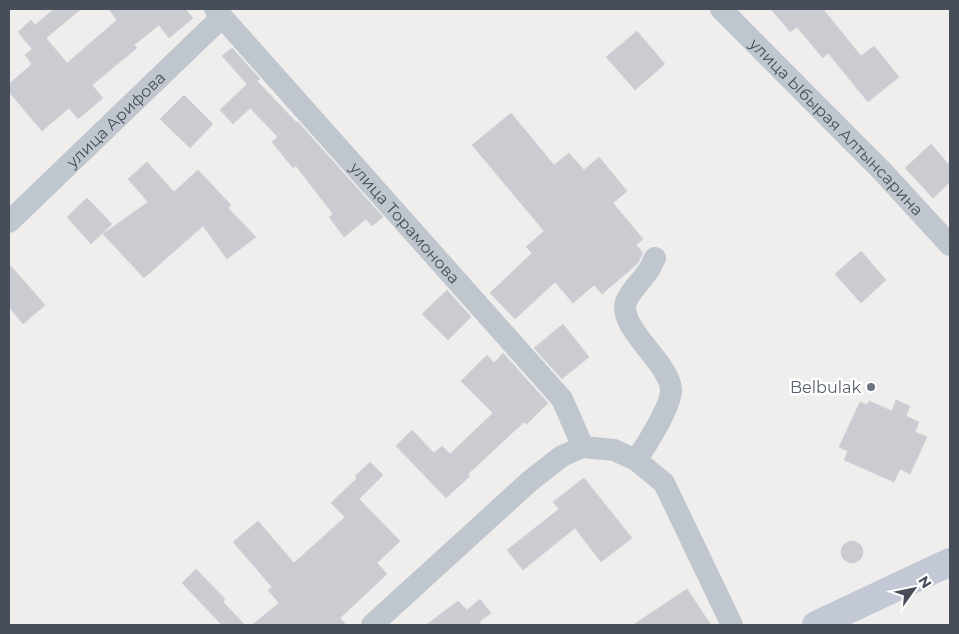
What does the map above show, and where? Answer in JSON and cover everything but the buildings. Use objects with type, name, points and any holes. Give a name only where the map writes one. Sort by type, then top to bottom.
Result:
[{"type":"street","name":"улица Ыбырая Алтынсарина","points":[[722,9],[881,170],[950,245]]},
{"type":"street","name":"улица Арифова","points":[[9,222],[218,13]]},
{"type":"street","name":"улица Торамонова","points":[[218,13],[562,399],[583,447]]},
{"type":"street","points":[[636,460],[657,427],[665,411],[671,390],[664,369],[635,334],[625,304],[632,290],[647,273],[655,258]]},
{"type":"street","points":[[372,625],[530,481],[562,456],[583,447],[614,450],[636,460],[664,483],[732,625]]},
{"type":"street","points":[[816,625],[950,562]]},
{"type":"place","name":"Belbulak","points":[[871,387]]}]
